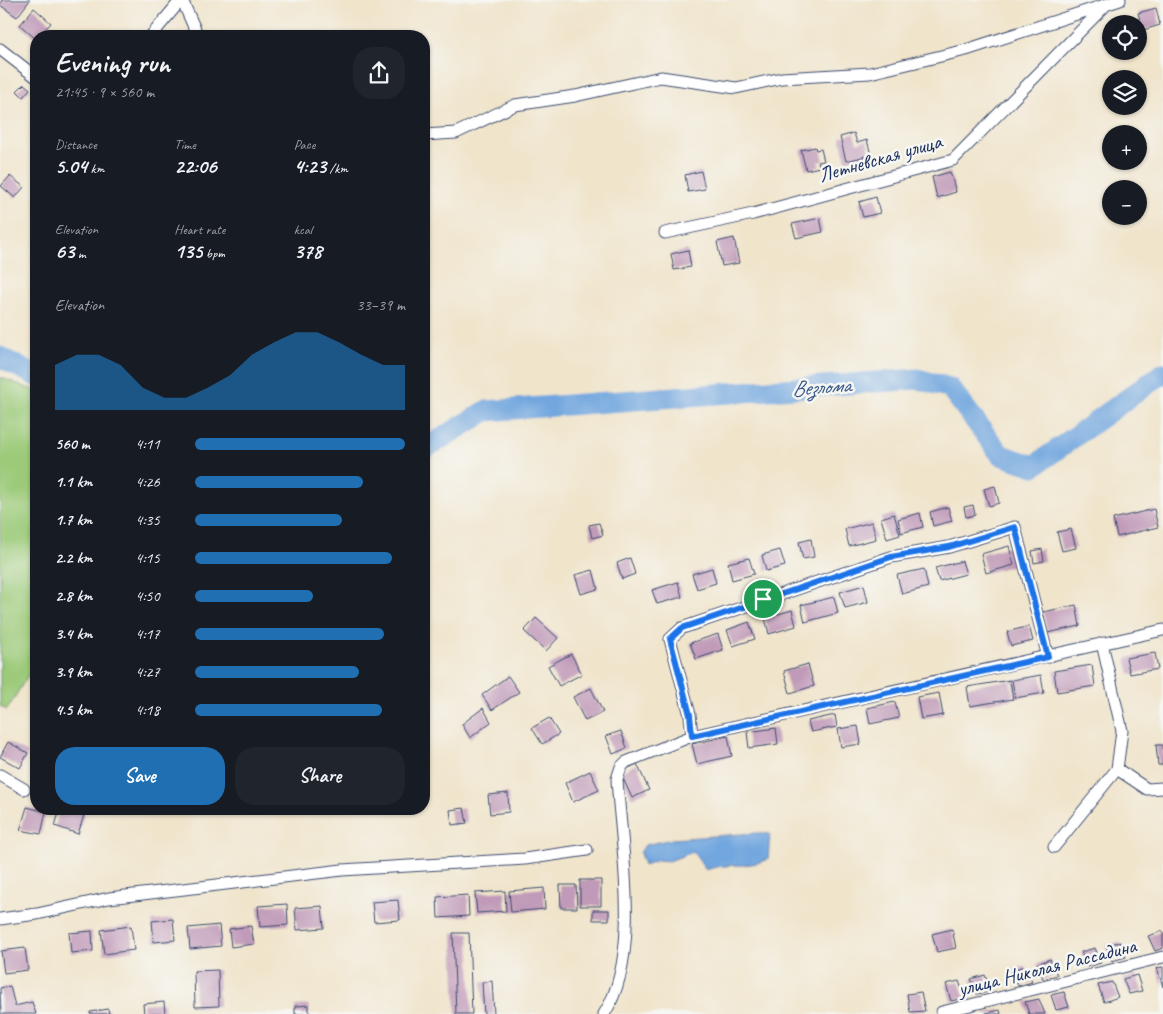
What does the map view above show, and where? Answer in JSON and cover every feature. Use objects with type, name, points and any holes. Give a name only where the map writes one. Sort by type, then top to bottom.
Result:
[{"type":"street","points":[[155,30],[181,0],[195,30]]},
{"type":"street","points":[[430,134],[456,132],[515,105],[575,96],[661,77],[736,88],[782,78],[870,73],[966,50],[1120,0]]},
{"type":"street","name":"Летневская улица","points":[[665,233],[753,214],[953,160],[1107,4]]},
{"type":"street","points":[[0,48],[30,72]]},
{"type":"street","points":[[692,736],[690,715],[670,639],[682,628],[891,557],[949,547],[1015,527],[1048,657]]},
{"type":"street","points":[[604,1014],[614,995],[619,979],[627,910],[618,773],[626,762],[692,736],[1163,630]]},
{"type":"street","points":[[1054,847],[1117,769],[1122,731],[1102,643]]},
{"type":"street","points":[[1117,769],[1147,789],[1163,788]]},
{"type":"street","points":[[0,775],[24,789]]},
{"type":"street","points":[[0,919],[37,914],[109,898],[342,870],[525,860],[587,850]]},
{"type":"street","name":"улица Николая Рассадина","points":[[942,1014],[942,1012],[1163,957]]},
{"type":"green space","points":[[0,377],[30,389],[30,672],[7,710],[0,706]]},
{"type":"water","points":[[755,833],[770,834],[768,859],[753,864],[721,866],[706,870],[693,852],[669,861],[658,860],[644,865],[640,853],[645,845],[672,839]]},
{"type":"building","points":[[2,0],[30,0],[17,17],[0,5]]},
{"type":"building","points":[[34,8],[51,23],[44,30],[30,30],[30,34],[20,25]]},
{"type":"building","points":[[1156,8],[1160,25],[1147,29],[1147,15],[1139,15],[1138,13]]},
{"type":"building","points":[[24,84],[30,89],[23,97],[17,91]]},
{"type":"building","points":[[854,133],[857,143],[867,140],[871,155],[846,161],[840,137]]},
{"type":"building","points":[[815,147],[816,150],[821,149],[824,161],[818,162],[820,167],[806,170],[801,150]]},
{"type":"building","points":[[701,171],[705,189],[688,192],[685,175]]},
{"type":"building","points":[[950,172],[956,192],[937,198],[932,177]]},
{"type":"building","points":[[10,176],[24,187],[15,198],[1,186]]},
{"type":"building","points":[[876,197],[880,213],[863,217],[859,202]]},
{"type":"building","points":[[820,218],[823,232],[796,238],[792,224]]},
{"type":"building","points":[[734,238],[739,263],[722,266],[717,242]]},
{"type":"building","points":[[688,250],[691,267],[674,270],[671,254]]},
{"type":"building","points":[[995,486],[999,503],[989,506],[984,489]]},
{"type":"building","points":[[973,505],[975,515],[966,517],[964,507]]},
{"type":"building","points":[[948,507],[952,521],[933,526],[930,512]]},
{"type":"building","points":[[1154,509],[1158,527],[1117,537],[1113,519]]},
{"type":"building","points":[[920,513],[923,527],[901,533],[898,519]]},
{"type":"building","points":[[894,514],[900,535],[887,539],[881,518]]},
{"type":"building","points":[[872,522],[876,539],[849,546],[845,529]]},
{"type":"building","points":[[599,523],[603,535],[592,538],[589,525]]},
{"type":"building","points":[[1071,529],[1076,548],[1062,551],[1057,532]]},
{"type":"building","points":[[811,539],[814,557],[803,559],[799,542]]},
{"type":"building","points":[[1009,546],[1014,565],[986,573],[981,554]]},
{"type":"building","points":[[1042,549],[1044,561],[1034,563],[1032,551]]},
{"type":"building","points":[[780,550],[785,566],[766,571],[762,555]]},
{"type":"building","points":[[630,558],[635,574],[622,579],[617,563]]},
{"type":"building","points":[[749,558],[754,574],[732,580],[728,563]]},
{"type":"building","points":[[962,561],[966,574],[939,581],[935,568]]},
{"type":"building","points":[[712,568],[716,583],[697,589],[692,574]]},
{"type":"building","points":[[924,569],[928,587],[902,594],[897,575]]},
{"type":"building","points":[[593,570],[598,589],[581,594],[575,575]]},
{"type":"building","points":[[678,582],[682,597],[657,604],[652,590]]},
{"type":"building","points":[[864,585],[868,602],[845,608],[840,592]]},
{"type":"building","points":[[834,597],[838,613],[805,622],[801,605]]},
{"type":"building","points":[[1076,605],[1080,626],[1047,633],[1043,612]]},
{"type":"building","points":[[792,610],[796,626],[769,634],[765,618]]},
{"type":"building","points":[[536,618],[558,638],[546,651],[524,631]]},
{"type":"building","points":[[749,622],[755,639],[733,646],[727,630]]},
{"type":"building","points":[[1029,626],[1033,641],[1011,646],[1007,632]]},
{"type":"building","points":[[718,634],[723,650],[696,659],[690,643]]},
{"type":"building","points":[[1155,653],[1158,669],[1130,674],[1126,658]]},
{"type":"building","points":[[571,654],[582,674],[559,686],[548,666]]},
{"type":"building","points":[[808,664],[814,686],[790,693],[784,671]]},
{"type":"building","points":[[1092,665],[1095,686],[1057,692],[1054,671]]},
{"type":"building","points":[[1041,675],[1044,693],[1015,698],[1012,680]]},
{"type":"building","points":[[508,676],[519,692],[492,710],[482,695]]},
{"type":"building","points":[[1010,680],[1013,699],[970,706],[967,687]]},
{"type":"building","points":[[591,688],[603,712],[585,721],[573,697]]},
{"type":"building","points":[[939,693],[943,715],[921,719],[917,697]]},
{"type":"building","points":[[895,702],[899,718],[870,724],[867,708]]},
{"type":"building","points":[[483,708],[491,722],[470,738],[462,724]]},
{"type":"building","points":[[835,715],[837,727],[811,732],[808,721]]},
{"type":"building","points":[[549,718],[559,734],[542,744],[532,728]]},
{"type":"building","points":[[858,726],[861,744],[841,747],[838,729]]},
{"type":"building","points":[[776,728],[778,744],[749,748],[747,732]]},
{"type":"building","points":[[621,731],[627,748],[613,754],[606,736]]},
{"type":"building","points":[[728,736],[732,756],[697,764],[692,744]]},
{"type":"building","points":[[8,742],[28,753],[20,768],[0,757]]},
{"type":"building","points":[[1156,745],[1163,745],[1163,765],[1158,765]]},
{"type":"building","points":[[637,764],[649,790],[632,798],[620,772]]},
{"type":"building","points":[[590,771],[599,790],[573,802],[565,783]]},
{"type":"building","points":[[508,793],[509,812],[490,814],[488,795]]},
{"type":"building","points":[[27,807],[30,808],[30,815],[45,815],[41,834],[20,830]]},
{"type":"building","points":[[464,808],[467,823],[452,825],[450,810]]},
{"type":"building","points":[[58,815],[84,815],[78,834],[55,826]]},
{"type":"building","points":[[580,880],[601,880],[601,906],[580,906]]},
{"type":"building","points":[[560,885],[576,885],[577,908],[561,908]]},
{"type":"building","points":[[544,888],[545,909],[511,912],[509,891]]},
{"type":"building","points":[[505,891],[506,911],[477,913],[475,893]]},
{"type":"building","points":[[468,895],[469,916],[438,918],[437,897]]},
{"type":"building","points":[[398,900],[400,920],[374,922],[372,902]]},
{"type":"building","points":[[287,904],[288,925],[260,927],[258,906]]},
{"type":"building","points":[[322,906],[324,928],[297,930],[295,908]]},
{"type":"building","points":[[593,910],[609,910],[609,920],[593,920]]},
{"type":"building","points":[[173,919],[175,940],[154,942],[152,921]]},
{"type":"building","points":[[219,925],[221,946],[190,949],[188,928]]},
{"type":"building","points":[[131,926],[134,950],[104,954],[101,930]]},
{"type":"building","points":[[251,926],[254,944],[231,947],[229,929]]},
{"type":"building","points":[[952,929],[956,948],[937,952],[932,934]]},
{"type":"building","points":[[92,931],[93,951],[71,953],[69,933]]},
{"type":"building","points":[[1163,931],[1163,948],[1155,951],[1148,936]]},
{"type":"building","points":[[453,933],[469,933],[472,1014],[456,1014]]},
{"type":"building","points":[[1120,942],[1126,957],[1112,961],[1106,945]]},
{"type":"building","points":[[25,948],[28,970],[4,973],[1,951]]},
{"type":"building","points":[[1095,948],[1101,963],[1087,967],[1081,952]]},
{"type":"building","points":[[1050,959],[1057,975],[1043,979],[1037,964]]},
{"type":"building","points":[[1025,966],[1032,982],[1018,986],[1012,970]]},
{"type":"building","points":[[1163,967],[1163,987],[1157,968]]},
{"type":"building","points":[[218,970],[219,1006],[195,1007],[194,971]]},
{"type":"building","points":[[985,975],[991,991],[977,994],[971,979]]},
{"type":"building","points":[[1137,975],[1142,991],[1129,994],[1123,979]]},
{"type":"building","points":[[492,981],[494,1014],[484,1014],[482,982]]},
{"type":"building","points":[[959,981],[965,998],[951,1001],[946,984]]},
{"type":"building","points":[[1112,982],[1118,997],[1104,1002],[1098,985]]},
{"type":"building","points":[[10,986],[15,1006],[32,1002],[36,1014],[1,1014],[0,988]]},
{"type":"building","points":[[921,992],[925,1011],[910,1012],[907,994]]},
{"type":"building","points":[[1064,992],[1069,1007],[1056,1010],[1051,995]]},
{"type":"building","points":[[1039,999],[1045,1014],[1029,1014],[1025,1002]]},
{"type":"building","points":[[164,1002],[165,1014],[144,1014],[143,1004]]},
{"type":"building","points":[[309,1005],[309,1014],[295,1014],[295,1006]]},
{"type":"building","points":[[108,1009],[109,1014],[90,1014],[90,1012]]},
{"type":"building","points":[[1000,1010],[1001,1014],[986,1014],[986,1013]]},
{"type":"waterway","name":"Везлома","points":[[0,357],[30,373]]},
{"type":"waterway","name":"Везлома","points":[[430,445],[486,411],[918,379],[950,388],[1001,455],[1034,466],[1163,373]]},
{"type":"route","points":[[1015,527],[1048,657],[692,736],[690,715],[670,639],[673,634],[682,628],[763,599],[891,557],[949,547],[1015,527]]}]
